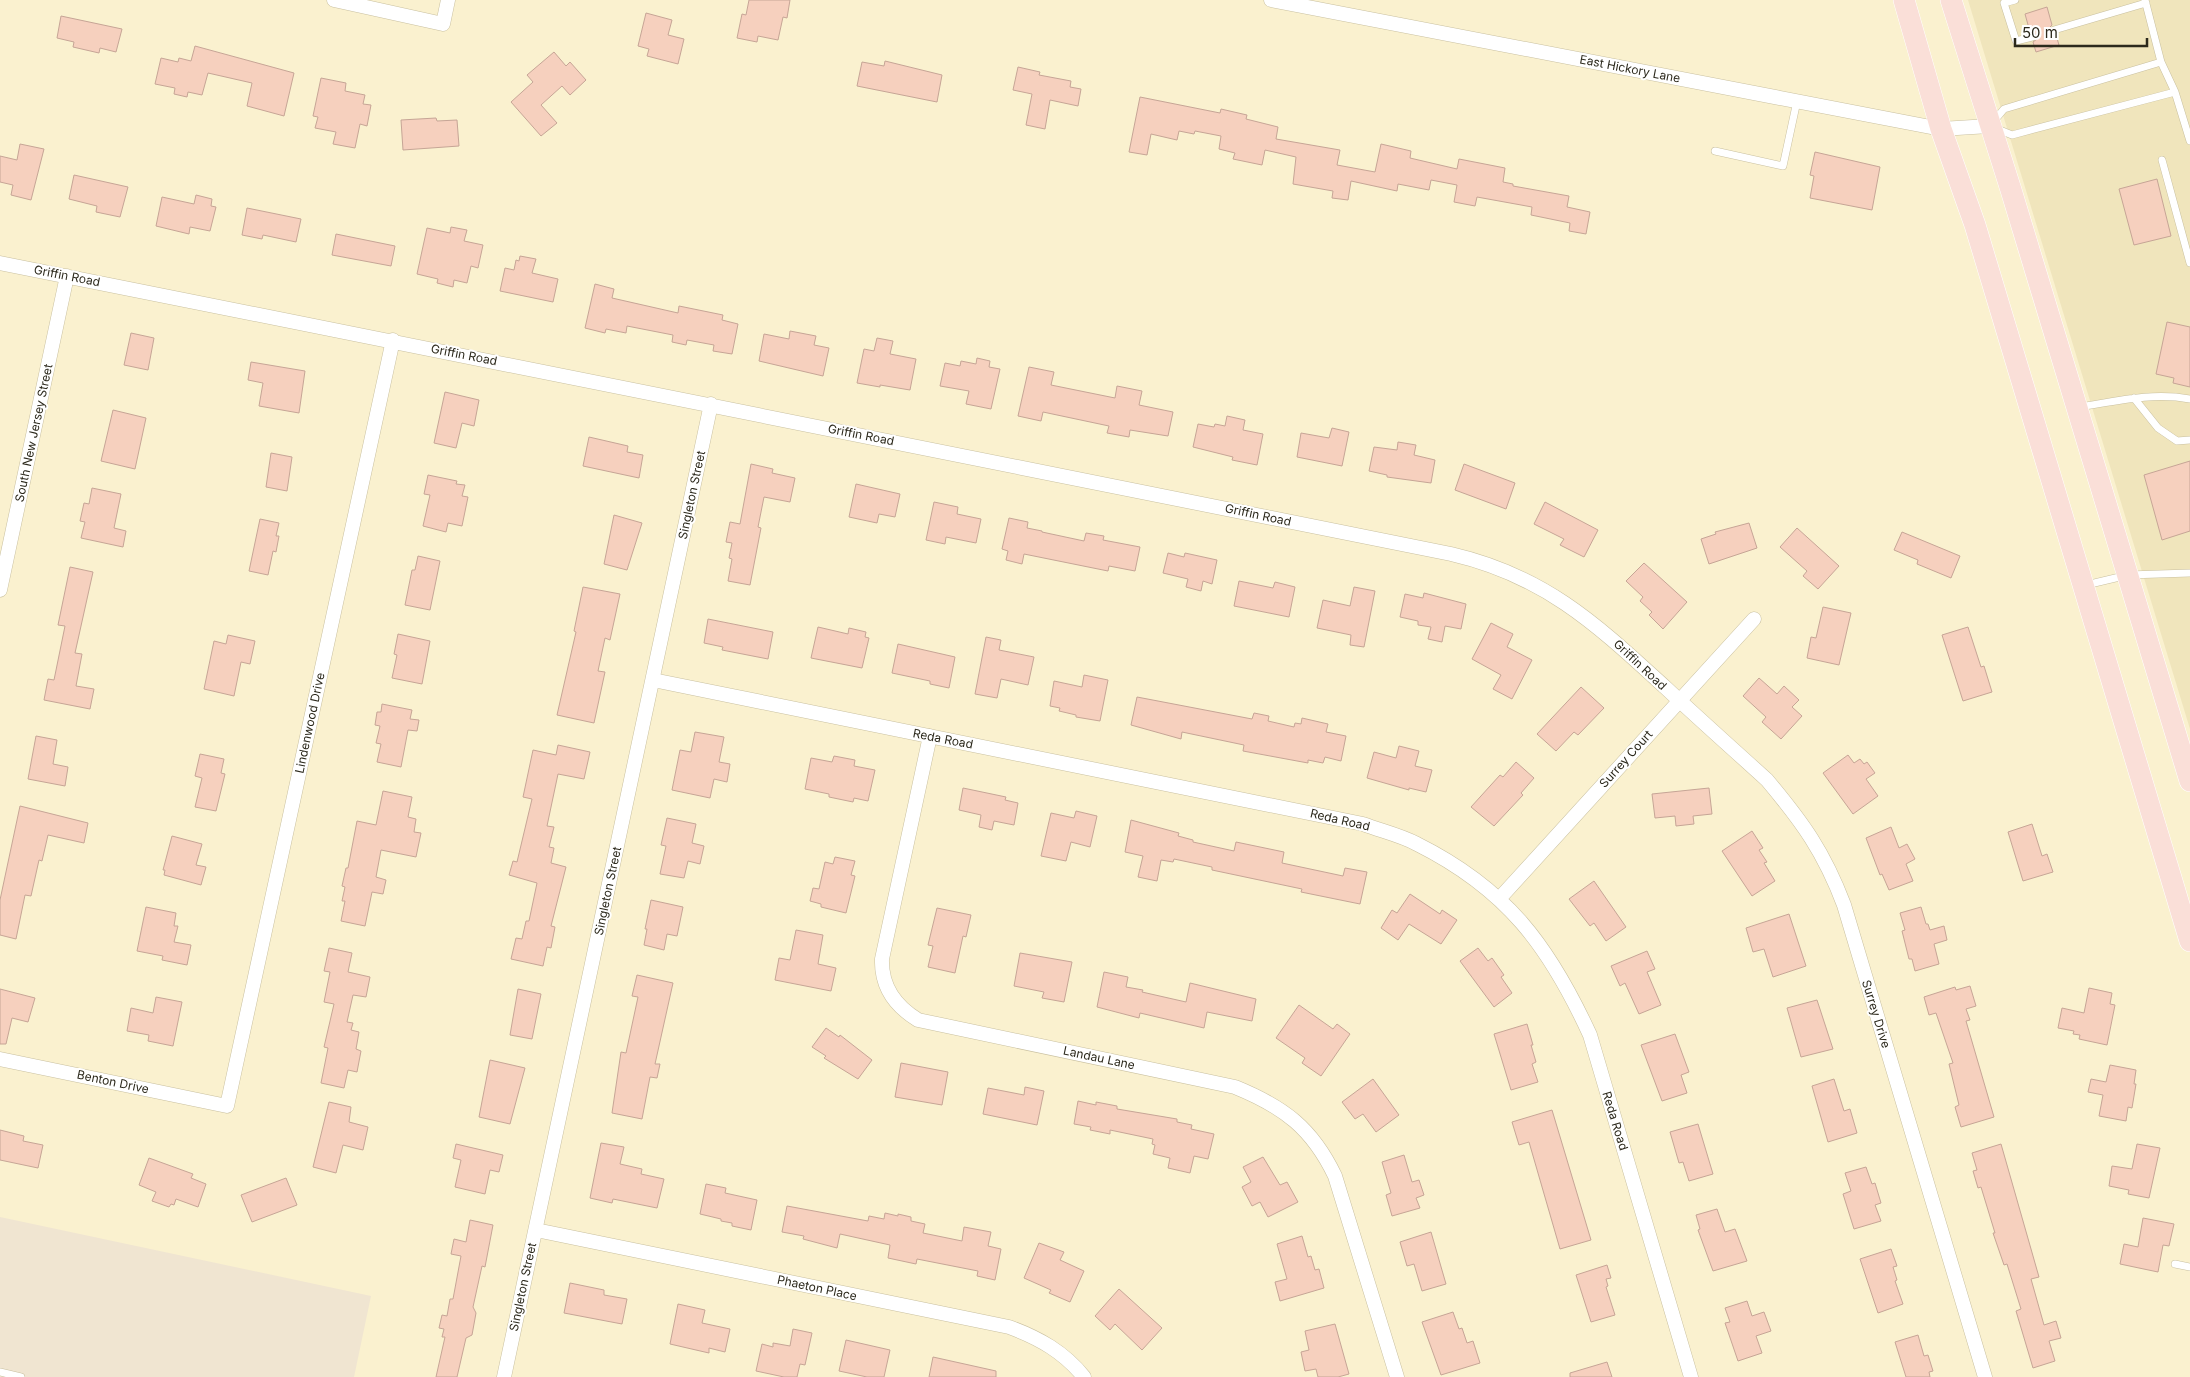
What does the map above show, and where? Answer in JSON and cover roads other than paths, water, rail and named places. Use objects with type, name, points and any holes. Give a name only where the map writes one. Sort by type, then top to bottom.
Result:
[{"type":"main road","points":[[1904,0],[1942,129],[1975,225],[2190,941]]},
{"type":"main road","points":[[1951,0],[2190,781]]},
{"type":"street","points":[[334,0],[443,24],[448,0]]},
{"type":"street","name":"East Hickory Lane","points":[[1271,0],[1942,129],[1989,126]]},
{"type":"street","name":"Griffin Road","points":[[0,263],[393,340],[1466,558],[1527,581],[1570,605],[1602,630],[1679,701]]},
{"type":"street","name":"South New Jersey Street","points":[[0,590],[68,276]]},
{"type":"street","name":"Lindenwood Drive","points":[[227,1106],[393,340]]},
{"type":"street","name":"Singleton Street","points":[[504,1377],[711,404]]},
{"type":"street","name":"Surrey Court","points":[[1499,899],[1754,619]]},
{"type":"street","name":"Reda Road","points":[[653,680],[1363,824],[1432,851],[1467,873],[1499,899],[1533,935],[1569,990],[1590,1035],[1691,1377]]},
{"type":"street","name":"Surrey Drive","points":[[1679,701],[1778,792],[1808,831],[1832,874],[1844,905],[1985,1377]]},
{"type":"street","name":"Landau Lane","points":[[930,736],[882,959],[883,976],[892,998],[904,1011],[918,1020],[1236,1086],[1272,1103],[1286,1113],[1304,1129],[1328,1161],[1335,1176],[1397,1377]]},
{"type":"street","name":"Benton Drive","points":[[0,1059],[227,1106]]},
{"type":"street","name":"Phaeton Place","points":[[536,1230],[1010,1327],[1033,1336],[1061,1353],[1084,1377]]},
{"type":"lane","points":[[2015,0],[2004,3],[2016,41],[2032,37]]},
{"type":"lane","points":[[2054,30],[2145,2],[2161,62],[2176,92],[2190,141]]},
{"type":"lane","points":[[2161,62],[2004,109],[1989,126],[2012,135],[2176,92]]},
{"type":"lane","points":[[1714,151],[1783,166],[1797,101]]},
{"type":"lane","points":[[2162,160],[2190,263]]},
{"type":"lane","points":[[2077,408],[2134,398],[2169,395],[2190,399]]},
{"type":"lane","points":[[2134,398],[2158,428],[2177,441],[2190,440]]},
{"type":"lane","points":[[2083,585],[2128,575],[2190,573]]},
{"type":"lane","points":[[2175,1264],[2190,1267]]},
{"type":"lane","points":[[0,1372],[21,1377]]}]
